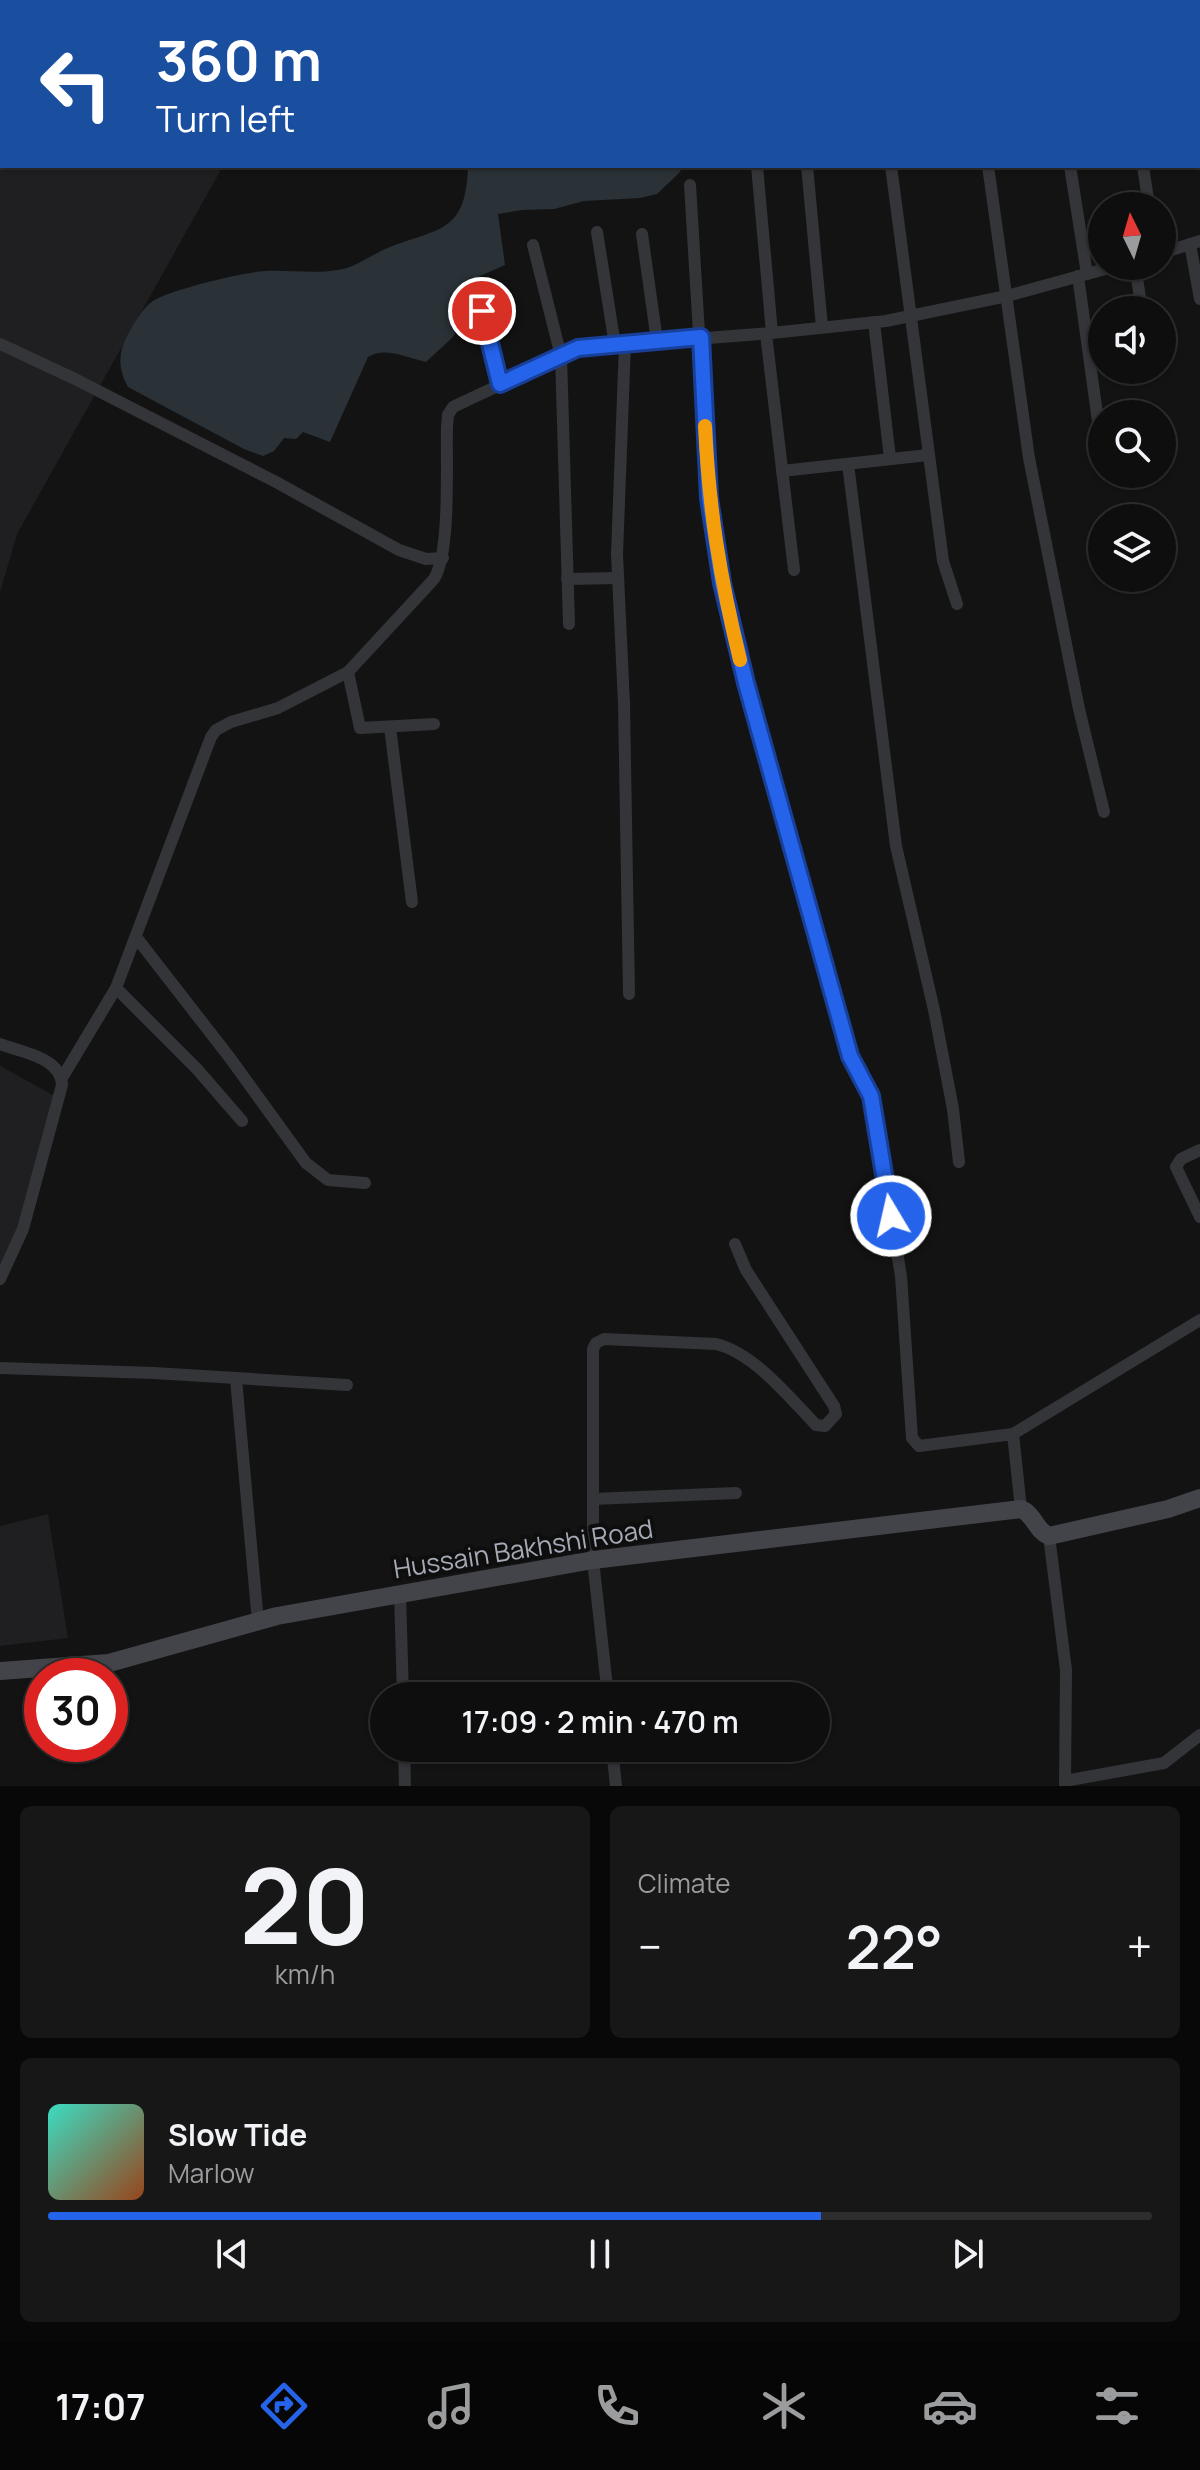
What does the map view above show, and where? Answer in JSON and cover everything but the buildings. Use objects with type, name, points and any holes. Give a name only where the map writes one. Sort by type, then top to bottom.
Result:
[{"type":"street","points":[[757,168],[769,334],[794,570]]},
{"type":"street","points":[[807,168],[822,327]]},
{"type":"street","points":[[891,168],[943,561],[957,604]]},
{"type":"street","points":[[988,168],[1029,458],[1086,739],[1104,812]]},
{"type":"street","points":[[1070,168],[1096,400]]},
{"type":"street","points":[[1143,168],[1147,192]]},
{"type":"street","points":[[690,185],[709,498],[722,583],[746,683],[850,1056],[871,1096],[901,1276],[912,1438],[919,1446],[1013,1434],[1200,1320]]},
{"type":"street","points":[[597,232],[620,344],[618,578],[624,704],[629,994]]},
{"type":"street","points":[[642,234],[657,341]]},
{"type":"street","points":[[1195,243],[1200,299]]},
{"type":"street","points":[[533,245],[561,356],[569,624]]},
{"type":"street","points":[[0,1279],[23,1229],[62,1078],[116,988],[211,737],[216,730],[231,722],[278,708],[348,672],[434,579],[443,558],[448,415],[453,407],[578,348],[769,334],[874,322],[1007,296],[1088,274]]},
{"type":"street","points":[[482,311],[500,384]]},
{"type":"street","points":[[874,322],[890,458]]},
{"type":"street","points":[[0,344],[263,475],[399,550],[426,559],[443,558]]},
{"type":"street","points":[[782,471],[928,455]]},
{"type":"street","points":[[848,464],[896,846],[934,1010],[953,1109],[959,1162]]},
{"type":"street","points":[[567,579],[618,578]]},
{"type":"street","points":[[348,672],[360,728],[434,724]]},
{"type":"street","points":[[390,727],[412,902]]},
{"type":"street","points":[[136,937],[306,1163],[328,1180],[365,1183]]},
{"type":"street","points":[[116,988],[197,1069],[242,1121]]},
{"type":"street","points":[[0,1044],[50,1062],[62,1078]]},
{"type":"street","points":[[1200,1150],[1181,1159],[1176,1167],[1200,1217]]},
{"type":"street","points":[[606,1682],[593,1560],[593,1349],[596,1343],[604,1339],[716,1344],[733,1348],[816,1425],[825,1426],[836,1414],[834,1406],[746,1270],[735,1244]]},
{"type":"street","points":[[0,1368],[347,1385]]},
{"type":"street","points":[[236,1379],[258,1622]]},
{"type":"street","points":[[1013,1434],[1021,1509],[1026,1510],[1042,1533],[1049,1536],[1168,1509],[1200,1498]]},
{"type":"street","points":[[593,1499],[736,1493]]},
{"type":"street","name":"Hussain Bakhshi Road","points":[[0,1671],[109,1663],[258,1622],[593,1560],[1021,1509]]},
{"type":"street","points":[[1049,1536],[1066,1670],[1065,1784],[1164,1763],[1200,1735]]},
{"type":"street","points":[[400,1594],[403,1682]]},
{"type":"street","points":[[404,1762],[405,1786]]},
{"type":"street","points":[[613,1762],[616,1786]]},
{"type":"shaded area","points":[[0,168],[222,168],[17,534],[0,592]]},
{"type":"shaded area","points":[[468,168],[681,168],[657,194],[498,214],[505,265],[480,276],[454,336],[426,362],[389,353],[368,357],[330,442],[303,432],[296,439],[284,438],[274,451],[263,456],[244,449],[128,387],[122,374],[122,349],[138,317],[153,301],[190,287],[255,272],[344,269],[445,226],[461,206]]},
{"type":"shaded area","points":[[0,1066],[64,1101],[0,1279]]},
{"type":"shaded area","points":[[48,1514],[68,1638],[0,1646],[0,1526]]},
{"type":"slow traffic","points":[[705,426],[712,527],[740,660]]},
{"type":"route","points":[[482,311],[500,384],[578,348],[701,337],[709,498],[722,583],[793,858],[850,1056],[871,1096],[891,1216]]}]
